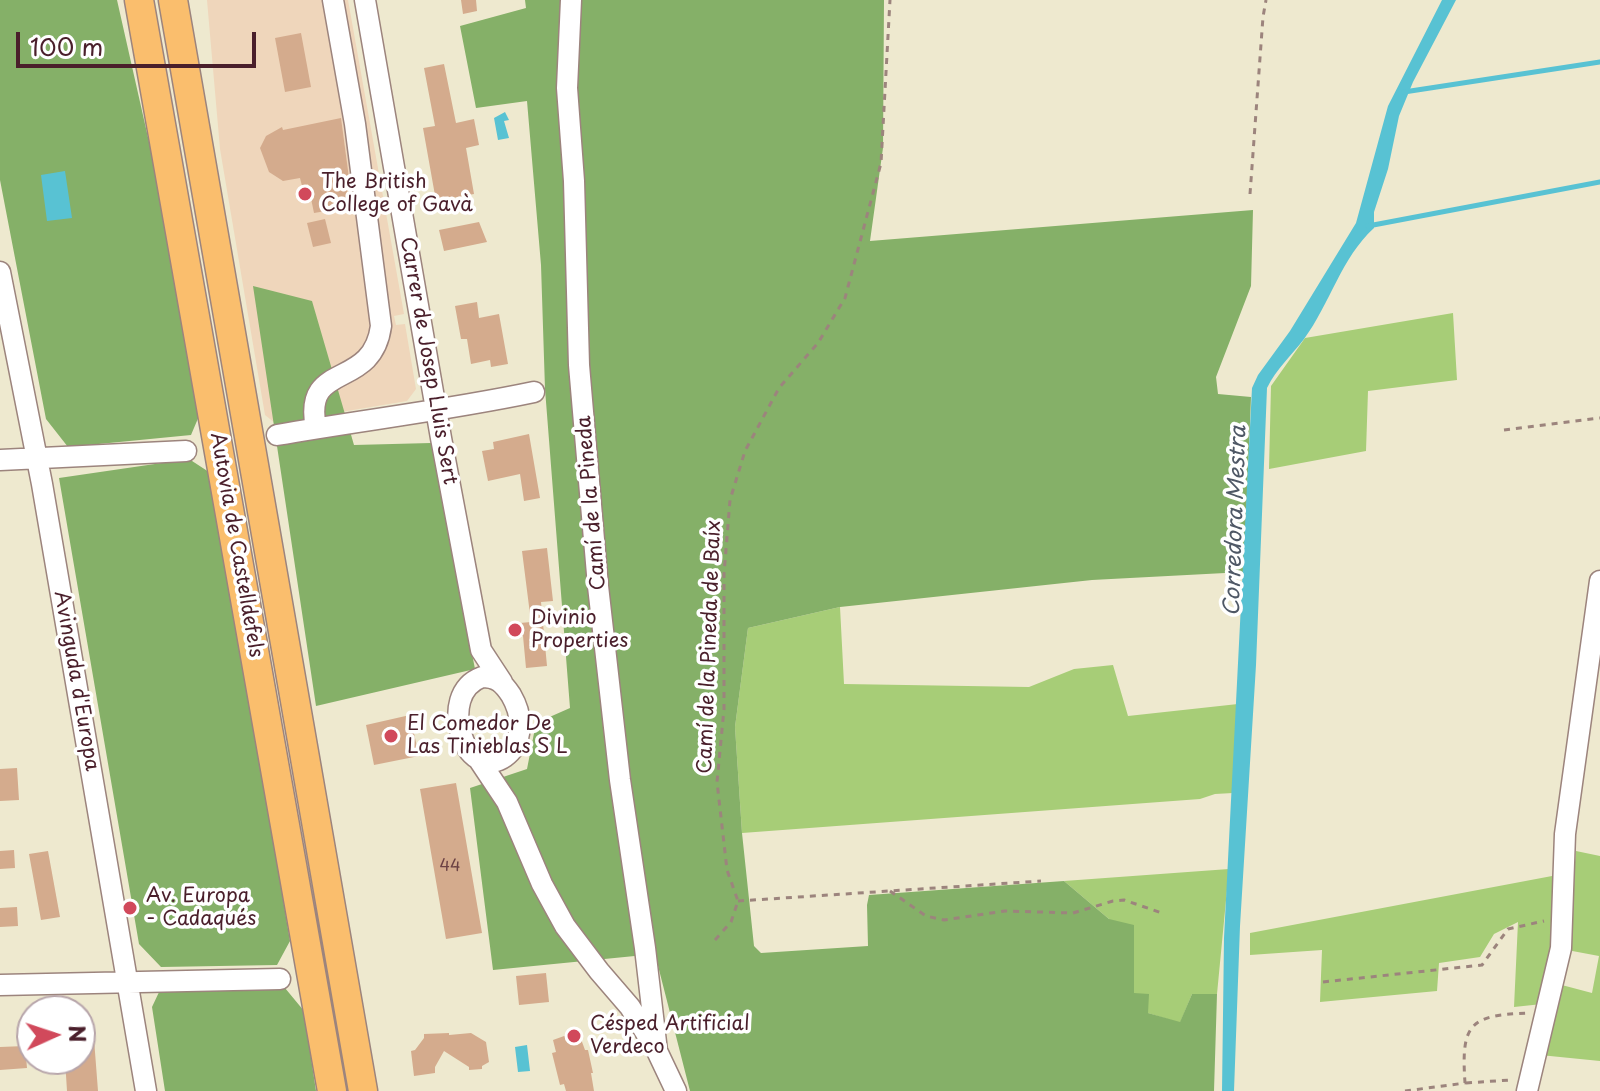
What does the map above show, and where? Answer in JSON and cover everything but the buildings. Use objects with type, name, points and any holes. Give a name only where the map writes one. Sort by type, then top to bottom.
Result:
[{"type":"highway","name":"Autovia de Castelldefels","points":[[139,0],[332,1091]]},
{"type":"highway","name":"Autovia de Castelldefels","points":[[173,0],[363,1091]]},
{"type":"highway","points":[[188,0],[207,195]]},
{"type":"street","points":[[316,428],[313,409],[317,392],[370,356],[379,343],[381,326],[355,124],[333,0]]},
{"type":"street","name":"Carrer de Josep Lluis Sert","points":[[365,0],[477,626],[484,657],[516,704],[520,719],[518,744],[511,754],[507,802]]},
{"type":"street","name":"Camí de la Pineda","points":[[571,0],[567,88],[574,181],[579,365],[598,586],[620,780],[657,1051]]},
{"type":"street","name":"Avinguda d'Europa","points":[[0,272],[37,459],[146,1091]]},
{"type":"street","points":[[277,435],[462,408],[534,392]]},
{"type":"street","points":[[0,460],[186,451]]},
{"type":"street","points":[[1529,1085],[1561,948],[1565,834],[1600,581]]},
{"type":"street","name":"Carrer de Josep Lluis Sert","points":[[477,626],[469,685],[461,695],[459,723],[468,748],[507,802],[542,884],[565,926],[630,1007],[657,1051],[676,1091]]},
{"type":"street","points":[[469,685],[482,677],[502,682]]},
{"type":"street","points":[[479,760],[503,760],[511,754]]},
{"type":"street","points":[[0,985],[280,979]]},
{"type":"path","name":"Camí de la Pineda de Baíx","points":[[738,901],[727,870],[717,782],[724,709],[724,574],[730,500],[745,451],[779,388],[818,343],[845,298],[881,163],[890,0]]},
{"type":"path","points":[[1250,194],[1266,0]]},
{"type":"path","points":[[1504,430],[1600,418]]},
{"type":"path","points":[[715,940],[731,922],[738,901],[1041,881]]},
{"type":"path","points":[[890,891],[926,916],[944,920],[1005,911],[1073,913],[1124,900],[1162,913]]},
{"type":"path","points":[[1323,982],[1482,965],[1508,929],[1564,917]]},
{"type":"path","points":[[1465,1083],[1463,1051],[1466,1035],[1480,1022],[1498,1014],[1545,1013]]},
{"type":"path","points":[[1405,1091],[1465,1083],[1529,1085]]},
{"type":"shaded area","name":"The British College of Gavà","points":[[207,0],[348,0],[404,314],[394,316],[396,325],[405,324],[416,389],[407,401],[275,423],[265,415],[220,149]]},
{"type":"green space","points":[[0,0],[117,0],[170,235],[202,409],[191,435],[68,447],[46,419],[0,180]]},
{"type":"green space","points":[[525,0],[884,0],[883,148],[870,241],[1253,210],[1251,286],[1216,377],[1218,394],[1251,397],[1244,572],[1092,580],[840,607],[748,628],[735,727],[754,946],[761,953],[868,946],[869,895],[1064,881],[1109,919],[1134,925],[1134,993],[1149,994],[1148,1013],[1180,1022],[1192,994],[1217,994],[1214,1091],[690,1091],[655,954],[493,970],[470,788],[527,769],[536,723],[570,708],[527,101],[476,108],[460,26],[526,8]]},
{"type":"green space","points":[[253,286],[312,301],[354,445],[431,443],[475,669],[316,706]]},
{"type":"green space","points":[[1453,313],[1457,380],[1368,391],[1366,451],[1269,469],[1271,386],[1305,338]]},
{"type":"green space","points":[[189,459],[212,474],[290,941],[277,965],[161,967],[139,944],[59,478]]},
{"type":"green space","points":[[840,607],[844,684],[1029,687],[1074,669],[1113,665],[1128,716],[1238,704],[1233,793],[1200,799],[742,833],[735,727],[748,628]]},
{"type":"green space","points":[[1576,851],[1600,856],[1600,1061],[1540,1055],[1558,984],[1592,993],[1599,956],[1567,950]]},
{"type":"green space","points":[[1229,869],[1217,994],[1192,994],[1180,1023],[1148,1013],[1134,994],[1109,919],[1064,881]]},
{"type":"green space","points":[[1552,876],[1562,929],[1542,1004],[1514,1007],[1518,922],[1494,934],[1480,957],[1439,963],[1437,991],[1320,1002],[1322,950],[1250,955],[1250,933]]},
{"type":"green space","points":[[285,988],[304,1011],[316,1091],[165,1091],[152,1007],[160,990]]},
{"type":"water","points":[[1442,0],[1456,0],[1413,82],[1399,116],[1388,169],[1374,212],[1374,228],[1353,253],[1313,325],[1267,388],[1234,1091],[1222,1091],[1224,938],[1252,388],[1356,223],[1388,106]]},
{"type":"water","points":[[505,112],[509,120],[504,121],[509,138],[498,140],[494,118]]},
{"type":"water","points":[[65,171],[72,218],[47,221],[41,175]]},
{"type":"water","points":[[527,1045],[530,1071],[518,1072],[515,1047]]},
{"type":"waterway","points":[[1404,92],[1600,62]]},
{"type":"waterway","points":[[1368,226],[1600,182]]},
{"type":"place","name":"The British College of Gavà","points":[[305,194]]},
{"type":"place","name":"Divinio Properties","points":[[515,630]]},
{"type":"place","name":"El Comedor De Las Tinieblas S L","points":[[391,736]]},
{"type":"place","name":"Av. Europa - Cadaqués","points":[[130,908]]},
{"type":"place","name":"Césped Artificial Verdeco","points":[[574,1036]]},
{"type":"water label","name":"Corredora Mestra","points":[[1236,521]]}]
